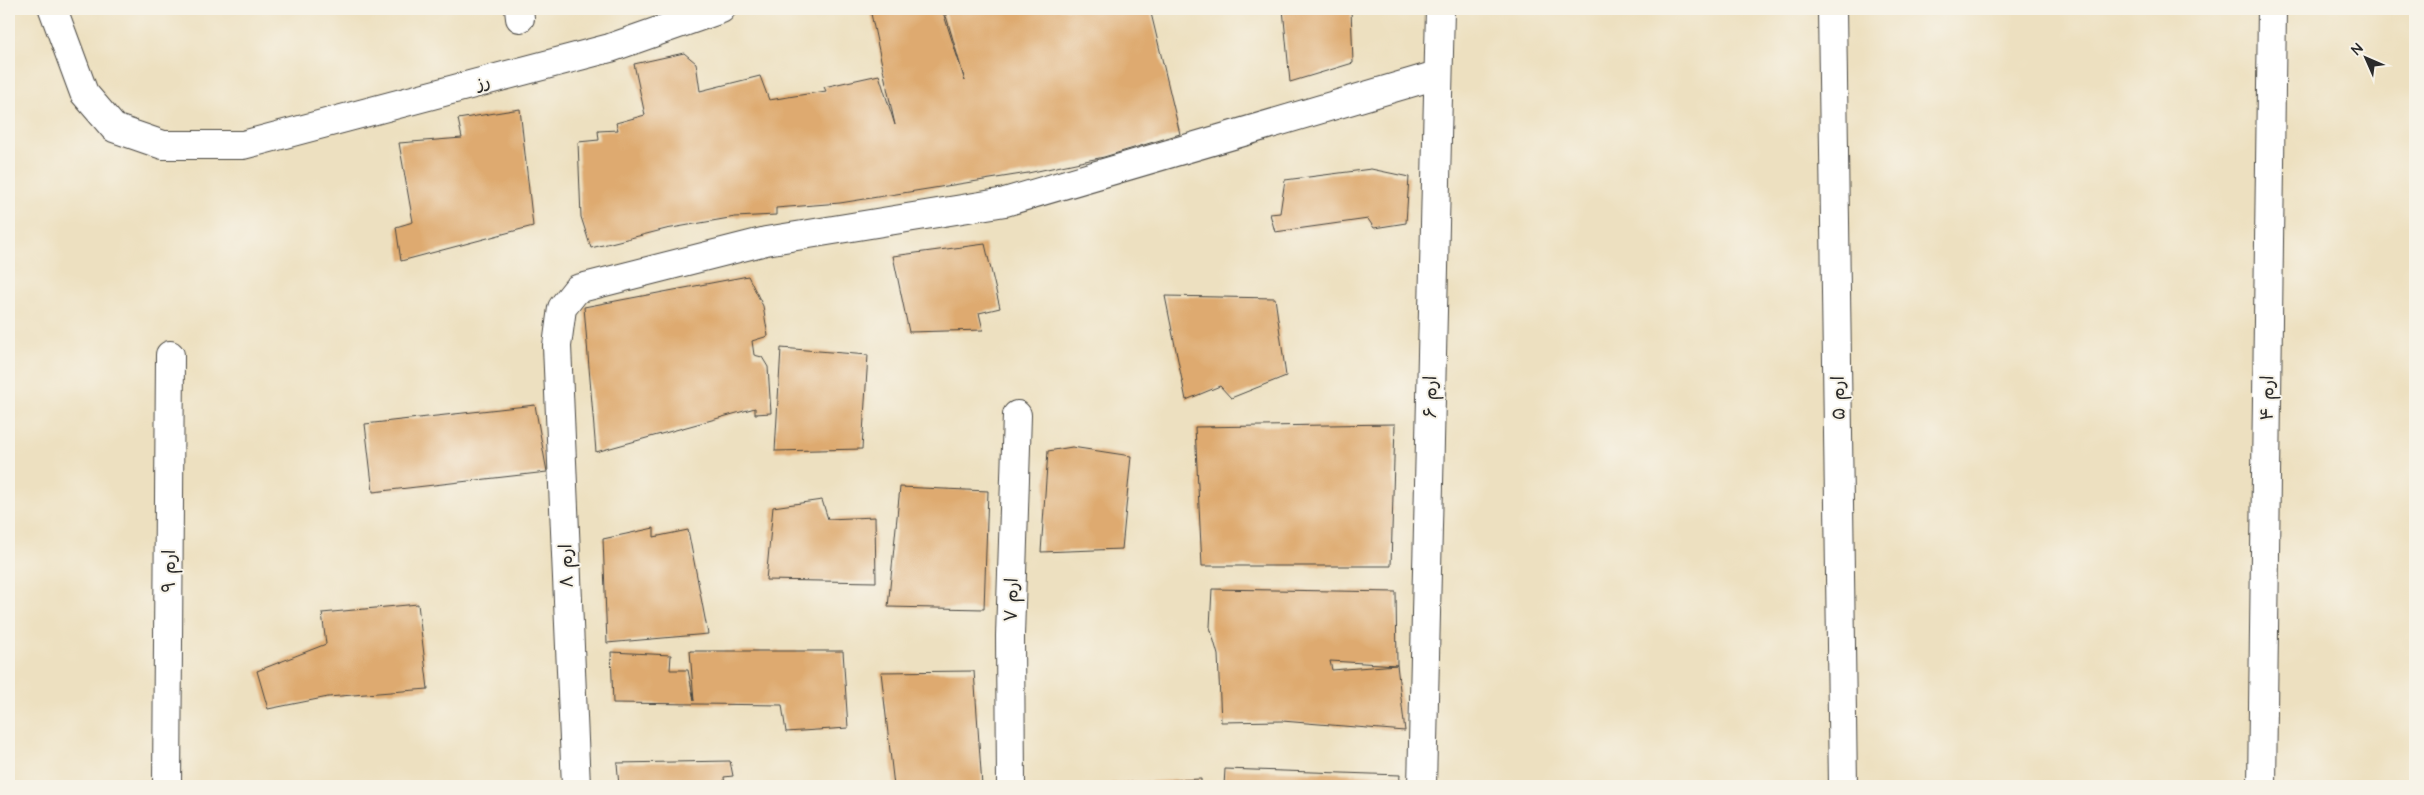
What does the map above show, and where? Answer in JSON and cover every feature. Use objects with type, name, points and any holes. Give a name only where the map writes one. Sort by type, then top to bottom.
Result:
[{"type":"street","name":"رز","points":[[53,9],[84,93],[114,128],[163,145],[243,145],[610,48],[721,9]]},
{"type":"street","name":"ارم ۶","points":[[1422,786],[1440,9]]},
{"type":"street","name":"ارم ۵","points":[[1832,9],[1843,786]]},
{"type":"street","name":"ارم ۴","points":[[2262,786],[2272,9]]},
{"type":"street","name":"ارم ۸","points":[[576,786],[557,346],[562,308],[576,289],[766,241],[1005,202],[1437,75]]},
{"type":"street","name":"ارم ۹","points":[[167,786],[170,355]]},
{"type":"street","name":"ارم ۷","points":[[1011,786],[1010,636],[1018,415]]},
{"type":"building","points":[[870,9],[942,9],[965,81],[944,9],[1150,9],[1180,134],[1104,157],[1028,173],[840,203],[776,208],[776,215],[735,217],[666,229],[591,248],[581,217],[578,142],[599,140],[598,131],[618,130],[616,123],[645,115],[634,64],[684,53],[696,63],[700,91],[760,76],[769,100],[826,91],[824,87],[879,75],[895,125]]},
{"type":"building","points":[[1283,9],[1351,9],[1353,63],[1290,82]]},
{"type":"building","points":[[520,109],[533,226],[401,261],[396,227],[413,222],[399,143],[462,138],[458,119]]},
{"type":"building","points":[[1371,169],[1409,177],[1406,223],[1374,228],[1368,219],[1275,232],[1270,214],[1280,213],[1285,180]]},
{"type":"building","points":[[985,244],[1000,308],[979,313],[983,330],[909,332],[893,256]]},
{"type":"building","points":[[748,276],[763,306],[768,336],[752,341],[754,355],[762,357],[768,367],[771,413],[755,414],[755,408],[596,452],[584,307]]},
{"type":"building","points":[[1165,296],[1275,298],[1286,376],[1231,398],[1220,386],[1186,400]]},
{"type":"building","points":[[781,348],[868,355],[862,449],[775,451]]},
{"type":"building","points":[[535,405],[547,472],[373,492],[365,424]]},
{"type":"building","points":[[1395,424],[1391,566],[1202,566],[1195,427]]},
{"type":"building","points":[[1072,447],[1131,456],[1122,549],[1041,552],[1048,451]]},
{"type":"building","points":[[900,487],[988,491],[984,609],[888,607]]},
{"type":"building","points":[[822,500],[828,519],[875,517],[876,582],[766,580],[773,507]]},
{"type":"building","points":[[654,528],[654,537],[688,530],[708,634],[607,643],[603,539]]},
{"type":"building","points":[[1212,589],[1396,592],[1397,665],[1405,731],[1282,721],[1221,722],[1218,655],[1210,627]],"holes":[[[1330,661],[1397,665],[1332,670]]]},
{"type":"building","points":[[418,604],[428,689],[328,697],[268,709],[257,671],[326,644],[322,613]]},
{"type":"building","points":[[690,651],[843,651],[848,728],[786,732],[782,705],[613,703],[611,652],[671,655],[670,670],[688,670],[694,701]]},
{"type":"building","points":[[974,671],[982,786],[894,786],[881,672]]},
{"type":"building","points":[[730,761],[733,776],[724,777],[725,786],[619,786],[617,763]]},
{"type":"building","points":[[1225,769],[1400,775],[1399,786],[1224,786]]},
{"type":"building","points":[[1201,779],[1201,786],[1110,786],[1111,783]]}]
